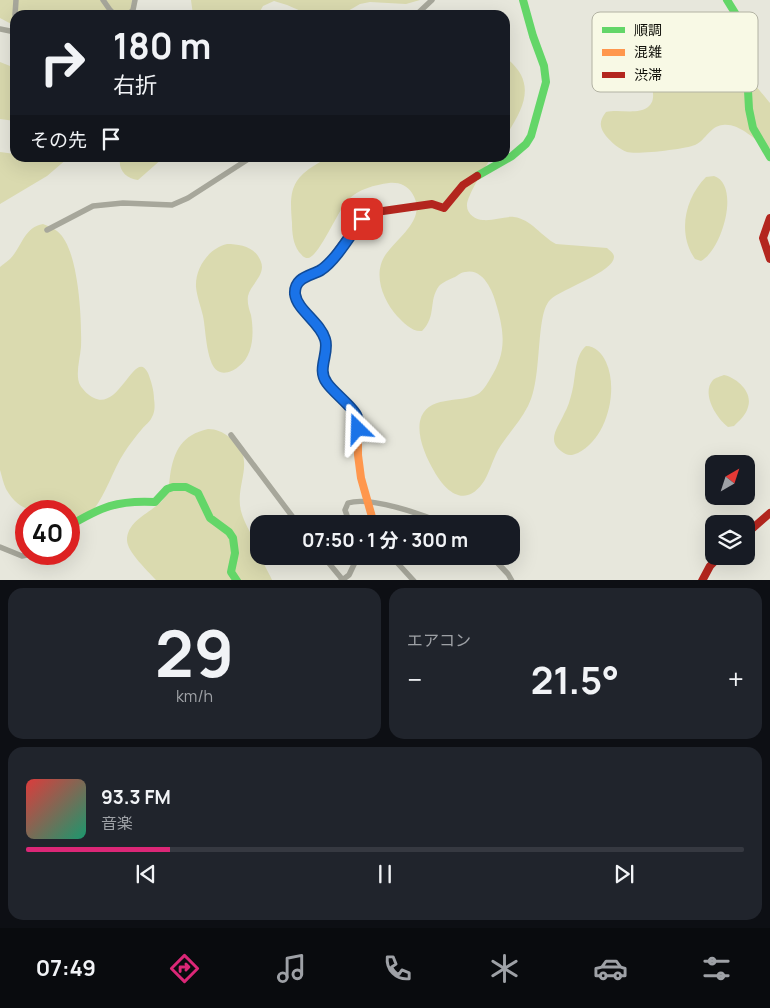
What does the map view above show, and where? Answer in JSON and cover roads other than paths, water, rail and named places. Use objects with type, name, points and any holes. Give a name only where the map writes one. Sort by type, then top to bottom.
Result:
[{"type":"street","points":[[421,10],[432,0]]},
{"type":"street","points":[[510,157],[527,144],[531,136],[546,82],[544,66],[523,0]]},
{"type":"street","points":[[727,0],[734,12]]},
{"type":"street","points":[[748,92],[753,128],[770,157]]},
{"type":"street","points":[[47,230],[93,206],[123,203],[172,204],[188,198],[244,162]]},
{"type":"street","points":[[372,515],[362,484],[358,418],[354,411],[326,383],[322,375],[326,342],[320,327],[300,306],[295,294],[298,284],[306,275],[320,270],[331,260],[362,219],[370,213],[432,204],[444,208],[470,180],[503,162]]},
{"type":"street","points":[[770,218],[762,234],[763,244],[770,259]]},
{"type":"street","points":[[232,435],[291,515]]},
{"type":"street","points":[[80,520],[110,504],[130,500],[155,502],[169,488],[182,486],[192,489],[200,494],[205,510],[212,521],[231,535],[234,543],[234,562],[231,572],[237,580]]},
{"type":"street","points":[[347,515],[346,510],[348,503],[357,500],[420,515]]},
{"type":"street","points":[[755,527],[770,512]]},
{"type":"street","points":[[0,547],[15,553]]},
{"type":"street","points":[[329,565],[341,580],[349,575],[354,565]]},
{"type":"street","points":[[400,565],[414,580]]},
{"type":"street","points":[[500,565],[512,580]]},
{"type":"street","points":[[702,580],[711,565]]}]
